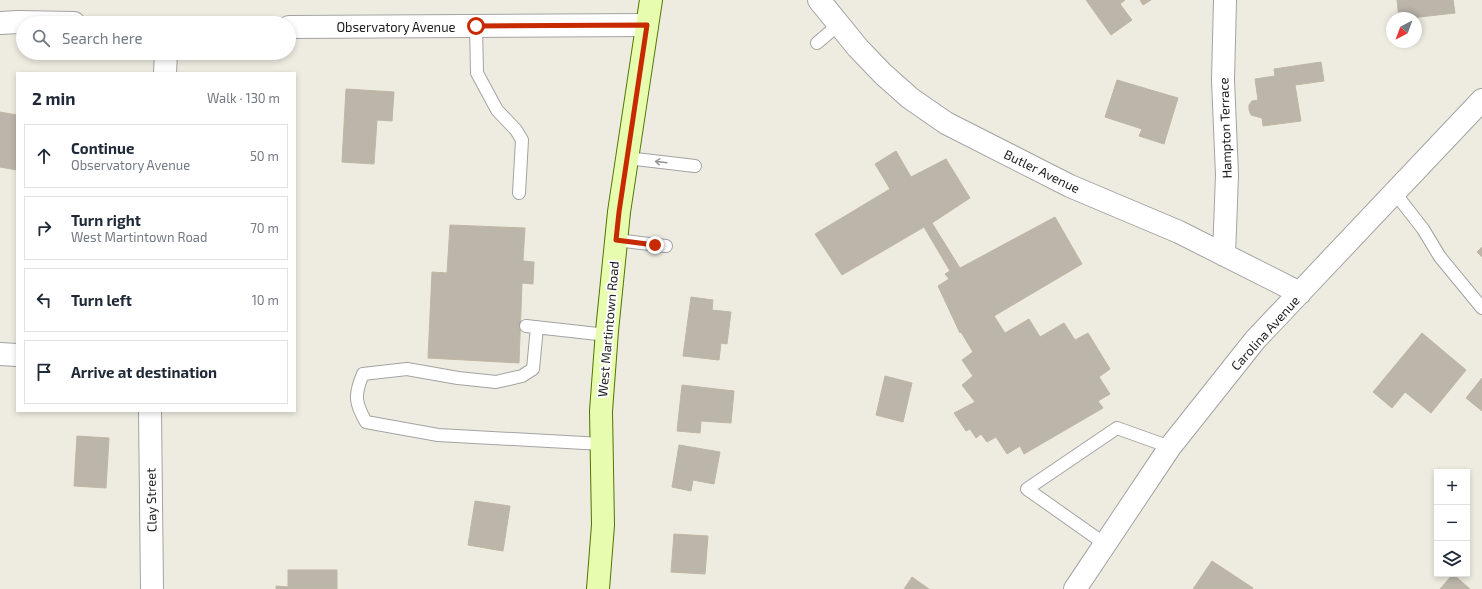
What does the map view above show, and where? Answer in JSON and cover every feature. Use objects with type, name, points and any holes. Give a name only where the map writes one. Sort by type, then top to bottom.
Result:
[{"type":"main road","name":"West Martintown Road","points":[[598,589],[603,525],[601,411],[607,335],[616,240],[651,0]]},
{"type":"street","name":"Butler Avenue","points":[[819,0],[838,25],[883,74],[910,98],[946,123],[1070,186],[1179,232],[1300,293]]},
{"type":"street","name":"Hampton Terrace","points":[[1224,255],[1228,176],[1223,80],[1225,0]]},
{"type":"street","points":[[0,23],[16,22]]},
{"type":"street","name":"Observatory Avenue","points":[[296,27],[647,25]]},
{"type":"street","points":[[165,72],[166,60]]},
{"type":"street","name":"Carolina Avenue","points":[[1075,589],[1170,447],[1255,340],[1482,100]]},
{"type":"street","points":[[0,354],[16,355]]},
{"type":"street","name":"Clay Street","points":[[150,412],[152,589]]},
{"type":"lane","points":[[817,43],[838,25]]},
{"type":"lane","points":[[476,26],[478,73],[497,110],[516,130],[522,140],[519,194]]},
{"type":"lane","points":[[627,158],[695,166]]},
{"type":"lane","points":[[1395,193],[1423,229],[1440,257],[1482,308]]},
{"type":"lane","points":[[616,240],[666,246]]},
{"type":"lane","points":[[602,444],[438,435],[366,422],[358,407],[357,388],[364,374],[407,369],[458,378],[496,382],[522,376],[533,369],[532,327],[607,335]]},
{"type":"lane","points":[[1105,544],[1027,489],[1117,428],[1170,447]]},
{"type":"building","points":[[1086,0],[1125,0],[1120,4],[1132,20],[1111,35]]},
{"type":"building","points":[[1140,0],[1151,0],[1143,5]]},
{"type":"building","points":[[1397,0],[1453,0],[1455,13],[1422,17],[1422,12],[1398,12]]},
{"type":"building","points":[[1321,62],[1324,81],[1295,85],[1301,121],[1263,126],[1262,118],[1251,115],[1249,105],[1252,101],[1258,100],[1255,79],[1275,76],[1274,69]]},
{"type":"building","points":[[1117,80],[1178,98],[1164,144],[1139,136],[1142,129],[1105,117]]},
{"type":"building","points":[[346,89],[394,92],[392,121],[377,120],[374,164],[342,162]]},
{"type":"building","points":[[0,112],[16,115],[16,170],[0,167]]},
{"type":"building","points":[[896,151],[911,177],[946,159],[970,198],[932,223],[960,268],[1055,217],[1082,264],[994,316],[1005,333],[1029,319],[1040,337],[1064,323],[1075,340],[1088,333],[1110,369],[1099,377],[1110,394],[1098,401],[1103,408],[1024,454],[1020,446],[1007,454],[996,437],[987,442],[981,434],[976,438],[970,429],[966,431],[954,413],[975,402],[962,385],[973,376],[962,360],[973,352],[961,332],[960,333],[938,286],[949,279],[945,274],[950,271],[924,227],[842,275],[815,234],[890,189],[875,164]]},
{"type":"building","points":[[450,225],[525,228],[523,261],[534,262],[533,284],[522,283],[519,363],[428,358],[432,272],[447,273]]},
{"type":"building","points":[[1482,247],[1482,257],[1477,252]]},
{"type":"building","points":[[691,297],[713,300],[712,310],[731,312],[727,344],[721,343],[719,360],[683,356]]},
{"type":"building","points":[[1422,333],[1466,370],[1431,413],[1405,392],[1392,408],[1373,392]]},
{"type":"building","points":[[885,376],[912,383],[903,422],[876,415]]},
{"type":"building","points":[[1482,378],[1482,411],[1466,398]]},
{"type":"building","points":[[682,385],[734,391],[731,423],[701,421],[700,433],[677,431]]},
{"type":"building","points":[[77,436],[109,438],[106,488],[74,486]]},
{"type":"building","points":[[679,445],[720,452],[714,484],[693,480],[691,491],[672,487]]},
{"type":"building","points":[[475,501],[510,506],[503,551],[468,545]]},
{"type":"building","points":[[674,534],[708,536],[705,574],[671,572]]},
{"type":"building","points":[[1212,561],[1253,588],[1193,589]]},
{"type":"building","points":[[288,570],[337,570],[337,589],[276,589],[276,586],[288,587]]},
{"type":"building","points":[[912,577],[929,589],[904,589]]},
{"type":"building","points":[[1450,577],[1456,577],[1470,589],[1440,589]]},
{"type":"route","points":[[476,26],[647,25],[616,240],[655,245]]}]
